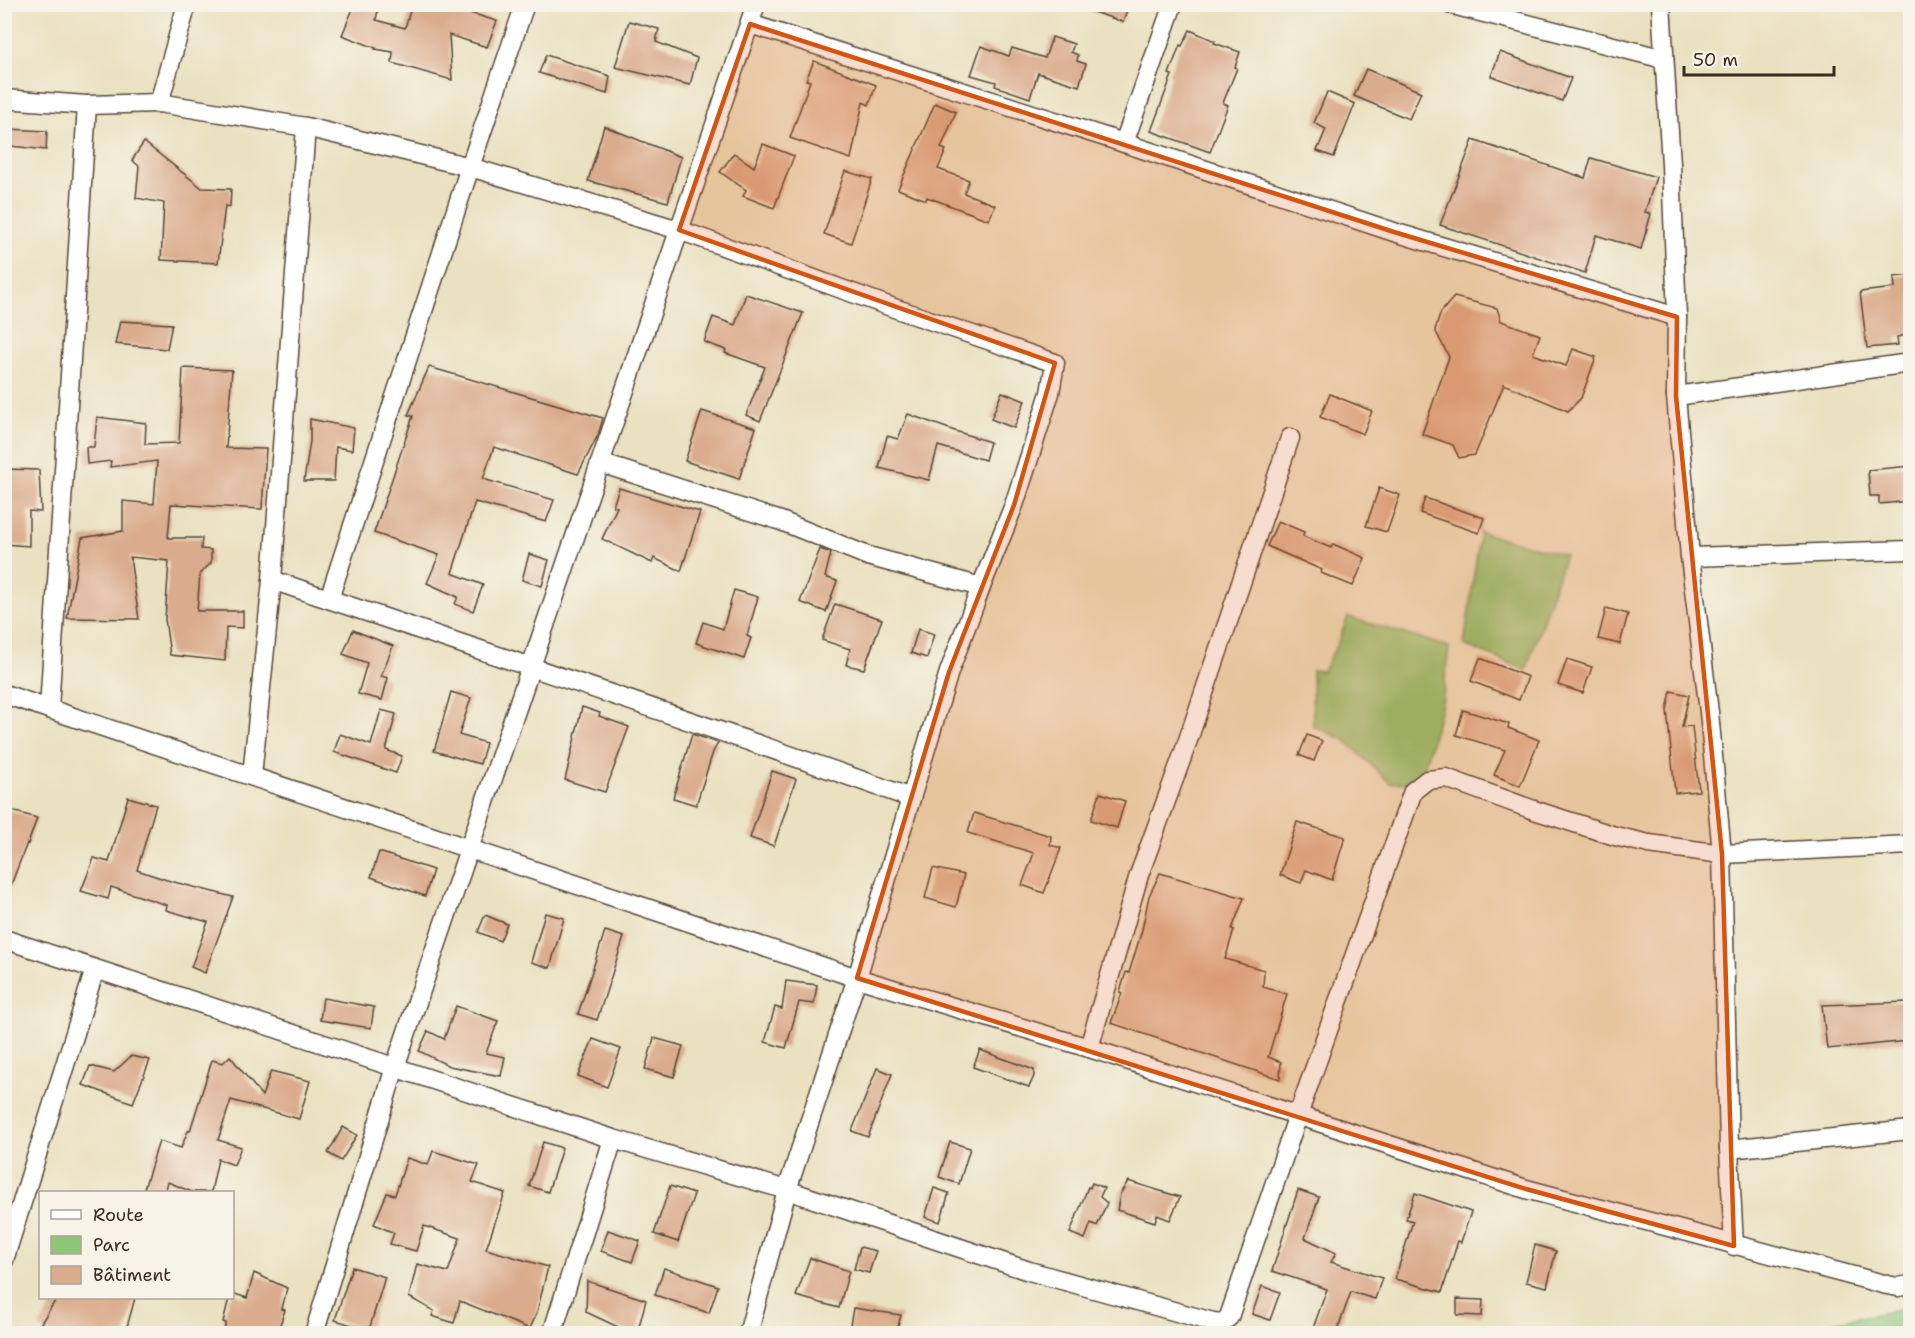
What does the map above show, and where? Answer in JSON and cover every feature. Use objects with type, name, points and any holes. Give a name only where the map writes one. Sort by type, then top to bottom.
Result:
[{"type":"street","points":[[159,103],[187,4]]},
{"type":"street","points":[[329,599],[525,4]]},
{"type":"street","points":[[314,1334],[395,1067],[756,4]]},
{"type":"street","points":[[1124,143],[1173,4]]},
{"type":"street","points":[[1449,4],[1664,59]]},
{"type":"street","points":[[1662,4],[1677,317],[1676,396],[1690,557],[1722,854],[1734,1246]]},
{"type":"street","points":[[750,24],[1394,232],[1677,317]]},
{"type":"street","points":[[4,99],[87,105],[159,103],[306,127],[470,167],[679,230],[894,308],[1055,363],[1050,393],[1014,505],[950,672],[857,978],[787,1190],[748,1334]]},
{"type":"street","points":[[49,709],[87,105]]},
{"type":"street","points":[[252,776],[272,580],[306,127]]},
{"type":"street","points":[[1676,396],[1911,363]]},
{"type":"street","points":[[1089,1048],[1138,875],[1185,748],[1290,438]]},
{"type":"street","points":[[600,463],[781,521],[868,556],[981,587]]},
{"type":"street","points":[[1690,557],[1911,550]]},
{"type":"street","points":[[272,580],[718,729],[911,798]]},
{"type":"street","points":[[4,694],[857,978],[1089,1048],[1526,1189],[1887,1285],[1898,1287],[1911,1285]]},
{"type":"street","points":[[4,939],[613,1139],[787,1190],[1029,1271],[1213,1323],[1222,1323],[1229,1317],[1413,791],[1427,780],[1446,778],[1615,836],[1649,844],[1722,854],[1911,845]]},
{"type":"street","points":[[4,1260],[95,969]]},
{"type":"street","points":[[1730,1149],[1911,1130]]},
{"type":"street","points":[[552,1334],[613,1139]]},
{"type":"highlighted area","points":[[750,24],[1394,232],[1677,317],[1676,396],[1722,854],[1734,1246],[1526,1189],[857,978],[949,672],[1014,505],[1055,363],[679,230]]},
{"type":"green space","points":[[1480,532],[1565,555],[1526,670],[1464,645]]},
{"type":"green space","points":[[1348,617],[1449,647],[1442,704],[1420,782],[1390,783],[1345,740],[1313,726],[1312,670],[1323,671]]},
{"type":"green space","points":[[1910,1308],[1910,1333],[1773,1333]]},
{"type":"building","points":[[355,4],[379,4],[376,20],[405,28],[412,4],[439,4],[497,21],[487,47],[449,35],[452,80],[392,63],[393,52],[375,49],[342,35]]},
{"type":"building","points":[[1080,4],[1129,4],[1123,22],[1079,7]]},
{"type":"building","points":[[629,21],[659,29],[656,42],[697,58],[690,85],[615,67]]},
{"type":"building","points":[[1190,30],[1215,41],[1214,43],[1240,52],[1235,67],[1237,68],[1223,103],[1228,105],[1210,152],[1151,131],[1172,75],[1169,74],[1180,45],[1182,46]]},
{"type":"building","points":[[1052,37],[1074,44],[1071,52],[1078,55],[1077,61],[1086,64],[1079,86],[1038,73],[1030,98],[995,86],[996,82],[971,75],[981,46],[1009,56],[1012,48],[1045,58]]},
{"type":"building","points":[[1500,52],[1571,78],[1562,101],[1491,76]]},
{"type":"building","points":[[546,55],[610,76],[607,94],[539,73]]},
{"type":"building","points":[[814,61],[876,85],[869,105],[863,102],[851,159],[790,138],[810,81],[806,80]]},
{"type":"building","points":[[1366,69],[1421,92],[1409,119],[1354,96]]},
{"type":"building","points":[[1327,92],[1355,104],[1334,157],[1317,151],[1326,129],[1314,123]]},
{"type":"building","points":[[935,103],[956,112],[941,148],[946,150],[938,169],[969,180],[964,193],[995,205],[989,220],[898,189]]},
{"type":"building","points":[[604,126],[681,157],[668,202],[588,181]]},
{"type":"building","points":[[8,129],[47,131],[46,150],[11,146]]},
{"type":"building","points":[[1473,140],[1585,178],[1591,158],[1656,177],[1645,212],[1651,214],[1641,249],[1596,235],[1585,273],[1440,225]]},
{"type":"building","points":[[144,142],[202,188],[231,189],[230,207],[225,206],[218,263],[161,260],[164,203],[136,198],[139,166],[132,160]]},
{"type":"building","points":[[763,144],[794,156],[774,208],[743,196],[746,190],[720,172],[734,153],[754,167]]},
{"type":"building","points":[[845,171],[872,179],[851,243],[824,234]]},
{"type":"building","points":[[1911,275],[1911,334],[1897,337],[1898,345],[1867,348],[1860,292],[1895,288],[1894,277]]},
{"type":"building","points":[[746,294],[803,313],[760,421],[746,415],[765,367],[725,353],[726,350],[704,342],[713,317],[735,325]]},
{"type":"building","points":[[1454,297],[1497,308],[1501,321],[1540,335],[1533,354],[1566,366],[1573,349],[1596,357],[1581,398],[1568,411],[1504,384],[1475,455],[1459,458],[1453,445],[1422,434],[1449,357],[1435,330],[1441,312]]},
{"type":"building","points":[[120,321],[172,324],[167,349],[115,344]]},
{"type":"building","points":[[429,367],[603,418],[598,435],[578,474],[494,447],[483,479],[554,500],[546,522],[475,502],[452,573],[483,585],[473,611],[455,604],[458,597],[427,583],[439,555],[374,533],[413,416],[408,415]]},
{"type":"building","points":[[183,368],[232,370],[226,448],[266,449],[262,509],[171,504],[168,538],[202,538],[201,549],[211,550],[211,563],[200,574],[197,611],[243,611],[243,628],[226,627],[225,661],[170,655],[165,619],[169,561],[130,557],[139,619],[67,618],[82,538],[123,531],[123,501],[154,504],[157,461],[110,467],[111,461],[87,464],[86,447],[94,447],[97,417],[146,423],[145,444],[179,443]]},
{"type":"building","points":[[1002,392],[1025,401],[1014,428],[991,419]]},
{"type":"building","points":[[1330,394],[1372,411],[1363,434],[1320,417]]},
{"type":"building","points":[[702,411],[756,428],[739,479],[685,461]]},
{"type":"building","points":[[908,414],[990,442],[985,460],[938,446],[929,480],[879,468],[887,436],[898,439]]},
{"type":"building","points":[[310,419],[354,428],[352,450],[336,447],[334,481],[304,481],[310,441]]},
{"type":"building","points":[[1911,466],[1911,501],[1879,504],[1879,496],[1870,496],[1868,470]]},
{"type":"building","points":[[4,469],[39,470],[41,512],[29,511],[29,546],[4,544]]},
{"type":"building","points":[[619,488],[700,512],[681,571],[654,558],[652,563],[602,539],[617,507],[613,506]]},
{"type":"building","points":[[1379,488],[1400,495],[1387,532],[1366,526]]},
{"type":"building","points":[[1425,498],[1484,518],[1479,533],[1420,513]]},
{"type":"building","points":[[1278,521],[1304,532],[1303,536],[1331,548],[1333,544],[1365,558],[1353,586],[1267,546]]},
{"type":"building","points":[[820,549],[831,553],[825,577],[837,581],[826,612],[800,602]]},
{"type":"building","points":[[529,554],[549,560],[542,586],[522,580]]},
{"type":"building","points":[[734,590],[758,597],[747,636],[751,638],[744,659],[696,643],[703,622],[723,629]]},
{"type":"building","points":[[835,604],[882,619],[864,669],[846,665],[850,649],[822,640]]},
{"type":"building","points":[[1606,608],[1628,614],[1620,644],[1598,639]]},
{"type":"building","points":[[918,629],[934,634],[927,658],[911,653]]},
{"type":"building","points":[[353,630],[393,646],[381,676],[388,678],[382,700],[358,694],[367,663],[343,654]]},
{"type":"building","points":[[1480,658],[1528,677],[1519,700],[1471,681]]},
{"type":"building","points":[[1567,659],[1592,667],[1583,693],[1558,685]]},
{"type":"building","points":[[1671,691],[1689,695],[1682,727],[1692,726],[1699,791],[1675,793],[1667,710]]},
{"type":"building","points":[[451,692],[471,698],[459,735],[486,743],[480,764],[434,751]]},
{"type":"building","points":[[582,707],[629,727],[605,792],[565,780]]},
{"type":"building","points":[[381,710],[396,714],[386,750],[402,756],[396,773],[334,752],[340,734],[371,745]]},
{"type":"building","points":[[1463,710],[1509,724],[1508,728],[1539,740],[1520,786],[1494,775],[1505,750],[1456,735]]},
{"type":"building","points":[[692,734],[718,743],[696,805],[673,798]]},
{"type":"building","points":[[1307,735],[1322,741],[1314,761],[1299,755]]},
{"type":"building","points":[[772,771],[796,779],[774,846],[750,838]]},
{"type":"building","points":[[1100,793],[1125,801],[1117,828],[1091,820]]},
{"type":"building","points":[[128,797],[156,805],[137,870],[233,897],[205,973],[191,967],[208,922],[166,910],[167,905],[111,887],[108,899],[81,891],[94,858],[109,862]]},
{"type":"building","points":[[9,810],[37,818],[6,898],[4,823]]},
{"type":"building","points":[[974,813],[1051,836],[1050,845],[1061,848],[1044,893],[1022,885],[1034,853],[968,833]]},
{"type":"building","points":[[1297,822],[1345,837],[1332,880],[1306,870],[1301,883],[1280,875]]},
{"type":"building","points":[[379,852],[433,870],[425,896],[371,877]]},
{"type":"building","points":[[933,868],[964,875],[956,907],[925,898]]},
{"type":"building","points":[[1160,873],[1244,898],[1232,929],[1234,930],[1225,959],[1264,970],[1263,987],[1287,994],[1268,1057],[1281,1062],[1280,1079],[1111,1023],[1122,993],[1120,992],[1126,972],[1129,973],[1142,930],[1149,896]]},
{"type":"building","points":[[545,913],[564,918],[550,968],[531,962]]},
{"type":"building","points":[[485,915],[507,924],[500,941],[478,932]]},
{"type":"building","points":[[605,931],[624,937],[597,1020],[578,1014]]},
{"type":"building","points":[[786,981],[817,985],[814,1004],[799,1002],[786,1048],[765,1042],[775,1007],[782,1009]]},
{"type":"building","points":[[323,998],[374,1007],[371,1028],[320,1020]]},
{"type":"building","points":[[1908,1002],[1909,1041],[1827,1049],[1822,1005]]},
{"type":"building","points":[[456,1006],[498,1021],[486,1053],[505,1057],[501,1076],[449,1066],[419,1051],[428,1031],[444,1039]]},
{"type":"building","points":[[654,1038],[683,1046],[674,1077],[645,1069]]},
{"type":"building","points":[[593,1039],[621,1049],[607,1087],[578,1076]]},
{"type":"building","points":[[980,1050],[1034,1070],[1029,1087],[973,1067]]},
{"type":"building","points":[[131,1056],[150,1060],[133,1103],[83,1085],[90,1066],[114,1072]]},
{"type":"building","points":[[230,1056],[262,1096],[271,1071],[310,1081],[299,1119],[231,1100],[218,1140],[241,1147],[234,1165],[218,1159],[211,1191],[190,1191],[168,1182],[165,1191],[143,1191],[159,1141],[181,1148],[190,1131],[212,1060],[223,1063]]},
{"type":"building","points":[[877,1068],[892,1074],[868,1137],[852,1131]]},
{"type":"building","points":[[343,1127],[357,1135],[341,1161],[328,1153]]},
{"type":"building","points":[[543,1142],[562,1148],[548,1192],[529,1186]]},
{"type":"building","points":[[950,1142],[970,1148],[959,1184],[939,1177]]},
{"type":"building","points":[[433,1151],[479,1165],[472,1182],[505,1193],[486,1249],[548,1267],[537,1312],[530,1329],[460,1301],[454,1323],[432,1316],[434,1311],[409,1297],[417,1264],[448,1272],[460,1238],[424,1226],[416,1251],[390,1244],[394,1233],[374,1224],[387,1193],[395,1195],[407,1158],[428,1165]]},
{"type":"building","points":[[1128,1181],[1180,1197],[1170,1220],[1157,1215],[1155,1222],[1117,1210],[1120,1194]]},
{"type":"building","points":[[1092,1183],[1104,1188],[1100,1197],[1107,1203],[1097,1226],[1091,1223],[1085,1239],[1070,1233],[1088,1187],[1090,1188]]},
{"type":"building","points":[[670,1186],[694,1194],[678,1242],[654,1234]]},
{"type":"building","points":[[934,1188],[949,1193],[940,1222],[925,1217]]},
{"type":"building","points":[[1298,1190],[1319,1197],[1305,1238],[1336,1253],[1331,1262],[1382,1278],[1375,1299],[1351,1292],[1336,1334],[1311,1334],[1327,1289],[1272,1271]]},
{"type":"building","points":[[1415,1193],[1471,1212],[1461,1242],[1458,1241],[1442,1292],[1395,1279],[1413,1221],[1406,1219]]},
{"type":"building","points":[[608,1230],[640,1241],[632,1262],[601,1251]]},
{"type":"building","points":[[1535,1245],[1556,1251],[1547,1287],[1526,1282]]},
{"type":"building","points":[[860,1247],[876,1251],[869,1273],[854,1269]]},
{"type":"building","points":[[810,1258],[849,1271],[839,1308],[796,1296]]},
{"type":"building","points":[[352,1267],[385,1277],[369,1330],[335,1320]]},
{"type":"building","points":[[664,1268],[718,1286],[709,1313],[655,1295]]},
{"type":"building","points":[[254,1273],[287,1288],[282,1309],[285,1310],[277,1334],[223,1334],[226,1323],[223,1322],[229,1299],[234,1299],[234,1294],[247,1298]]},
{"type":"building","points":[[587,1281],[646,1300],[637,1334],[586,1312]]},
{"type":"building","points":[[1262,1286],[1280,1292],[1270,1320],[1252,1314]]},
{"type":"building","points":[[56,1299],[135,1299],[125,1334],[47,1334],[39,1326]]},
{"type":"building","points":[[1457,1299],[1483,1300],[1482,1316],[1457,1315]]},
{"type":"building","points":[[853,1308],[901,1315],[896,1334],[867,1334],[849,1331]]}]
